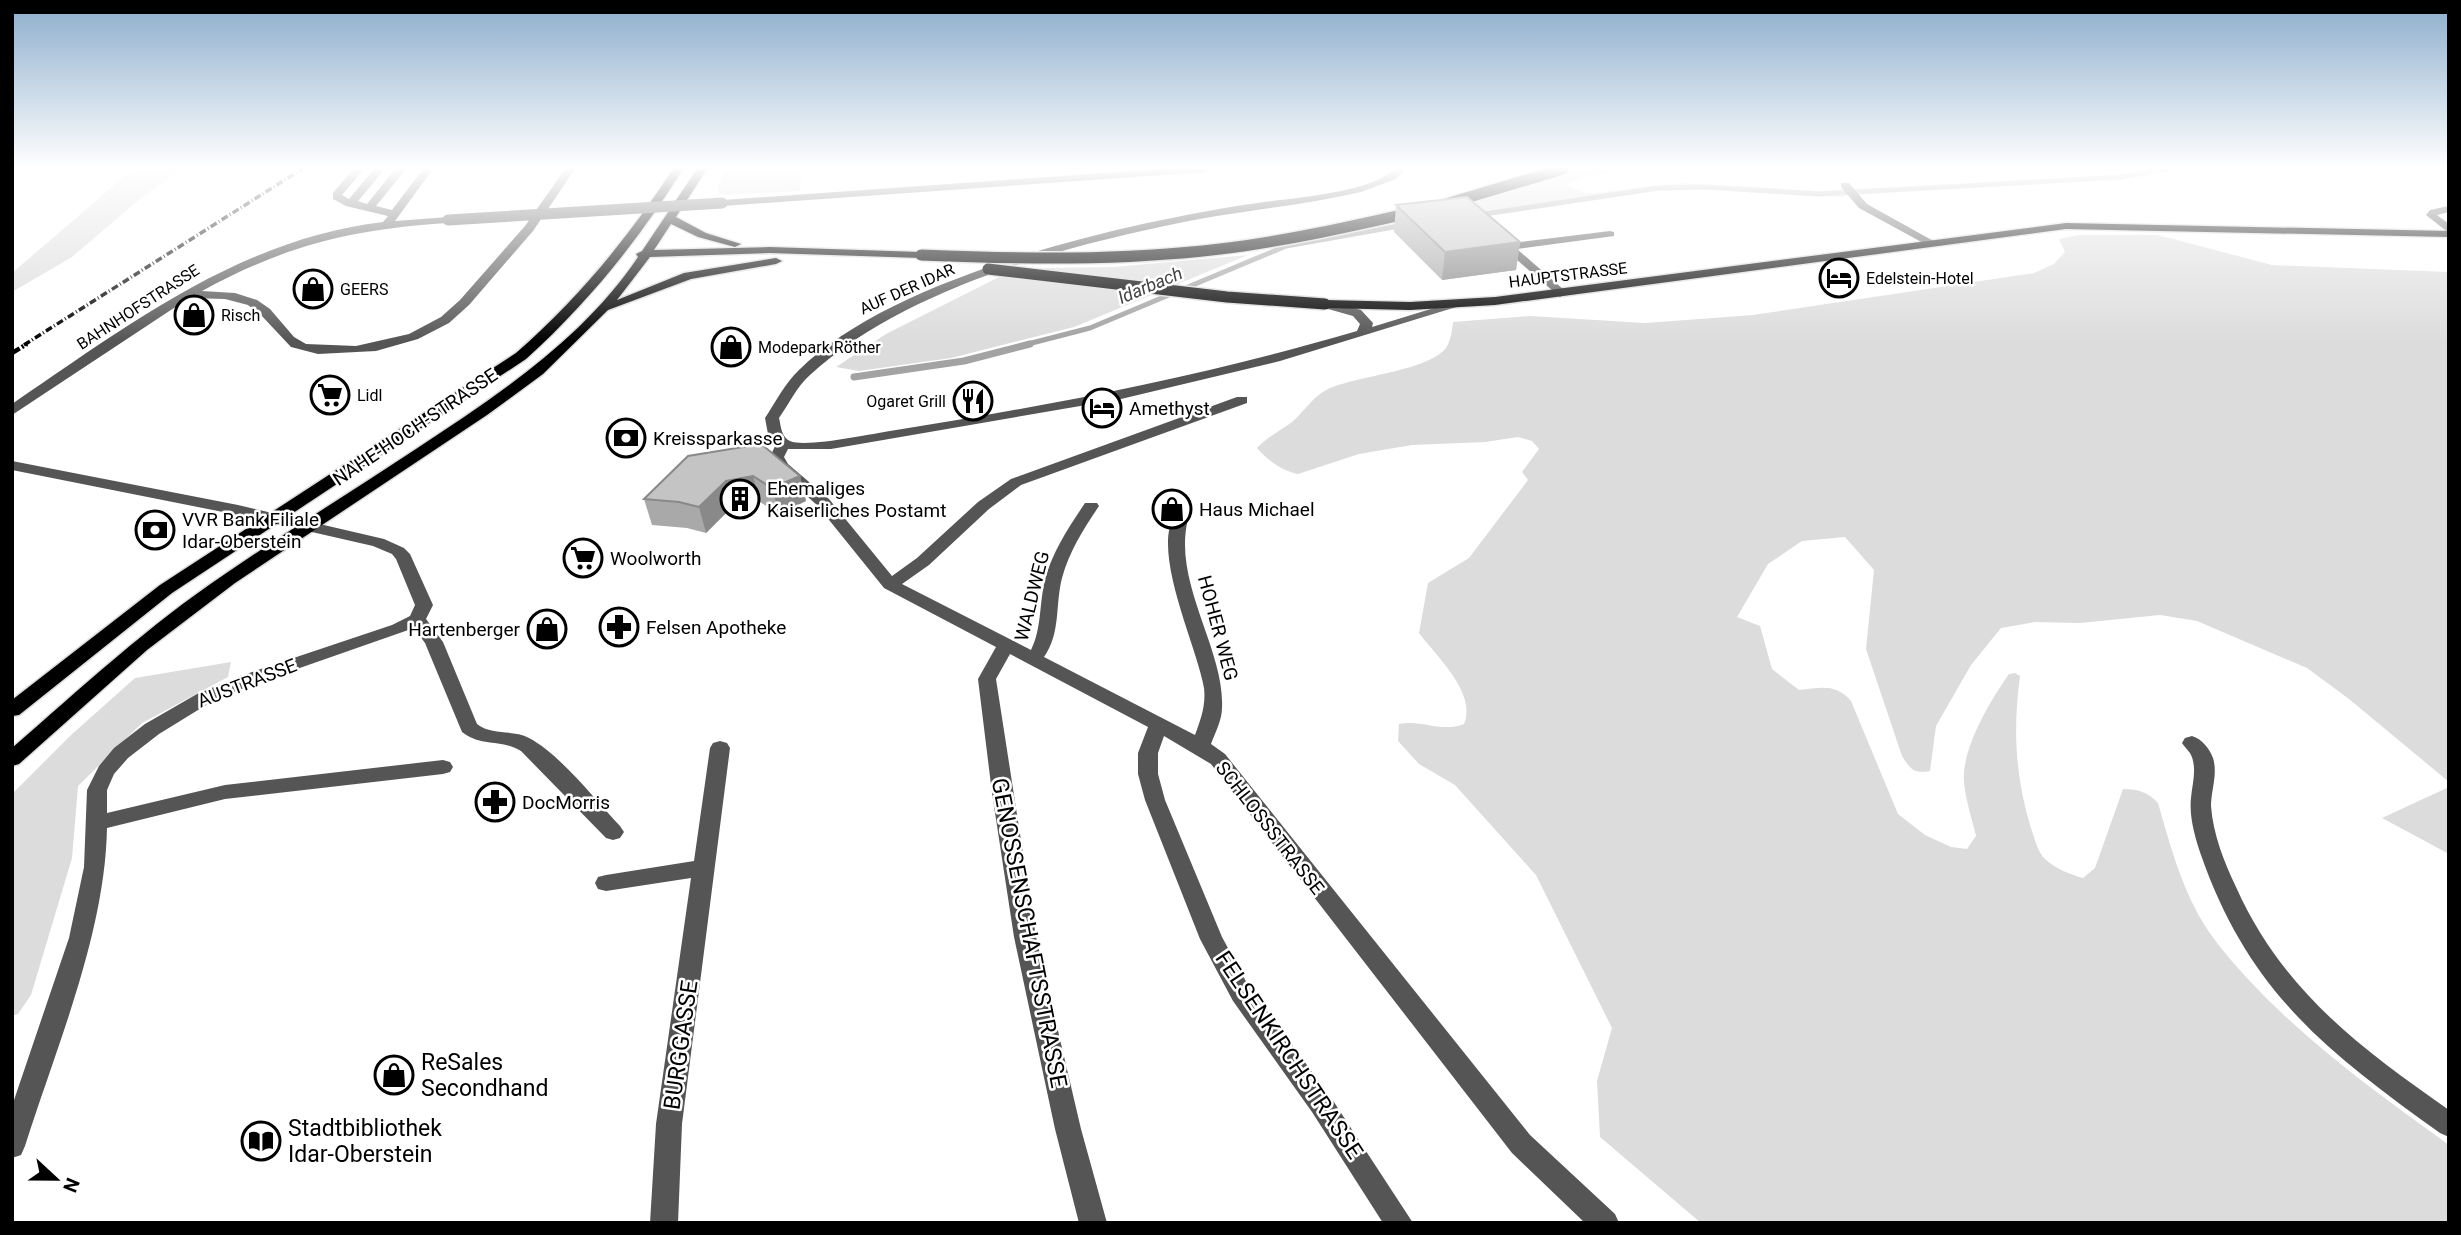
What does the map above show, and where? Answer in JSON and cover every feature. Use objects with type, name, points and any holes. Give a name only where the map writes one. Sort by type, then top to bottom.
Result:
[{"type":"main road","name":"NAHE-HOCH-STRASSE","points":[[12,710],[166,589],[521,356],[559,322],[617,258],[638,227]]},
{"type":"main road","name":"NAHE-HOCH-STRASSE","points":[[12,759],[60,715],[174,620],[522,383],[570,343],[603,310],[645,258],[666,227]]},
{"type":"main road","points":[[686,227],[702,235],[773,256]]},
{"type":"main road","points":[[617,258],[1101,258],[1225,248],[1346,227]]},
{"type":"main road","name":"HAUPTSTRASSE","points":[[1460,304],[2043,228],[2071,227]]},
{"type":"main road","name":"HAUPTSTRASSE","points":[[2123,227],[2449,232]]},
{"type":"main road","points":[[603,310],[688,276],[773,256]]},
{"type":"main road","points":[[918,260],[1227,297],[1325,304],[1460,304]]},
{"type":"street","name":"BAHNHOFSTRASSE","points":[[12,411],[225,273],[282,249],[357,227]]},
{"type":"street","points":[[188,295],[250,301],[260,307],[291,341],[315,349],[354,350],[403,340],[445,320],[531,227]]},
{"type":"street","name":"AUF DER IDAR","points":[[784,444],[775,434],[772,418],[792,385],[842,341],[902,308],[1001,268],[1070,246],[1153,227]]},
{"type":"street","points":[[1901,227],[1931,243]]},
{"type":"street","points":[[1489,231],[1560,293]]},
{"type":"street","points":[[1510,247],[1610,234]]},
{"type":"street","points":[[1325,304],[1360,315],[1367,323],[1363,333]]},
{"type":"street","name":"HAUPTSTRASSE","points":[[784,444],[797,447],[831,445],[1039,410],[1217,374],[1460,304]]},
{"type":"street","points":[[890,584],[913,570],[997,494],[1016,482],[1242,400]]},
{"type":"street","name":"SCHLOSSSTRASSE","points":[[784,444],[777,457],[781,466],[823,502],[890,584],[1200,746],[1233,776],[1252,806],[1521,1144],[1605,1223]]},
{"type":"street","points":[[12,465],[309,526],[378,542],[398,551],[424,605],[417,619],[434,642],[469,727],[476,734],[487,738],[521,741],[612,832]]},
{"type":"street","name":"WALDWEG","points":[[1034,659],[1042,650],[1046,638],[1053,581],[1060,561],[1091,506]]},
{"type":"street","name":"HOHER WEG","points":[[1180,519],[1176,534],[1185,598],[1213,688],[1213,712],[1200,746]]},
{"type":"street","name":"AUSTRASSE","points":[[12,1146],[80,938],[94,867],[97,790],[106,771],[121,753],[178,712],[227,688],[398,629],[417,619]]},
{"type":"street","name":"GENOSSENSCHAFTSSTRASSE","points":[[1006,646],[987,679],[1000,781],[1025,937],[1068,1129],[1093,1223]]},
{"type":"street","name":"FELSENKIRCHSTRASSE","points":[[1159,724],[1148,753],[1148,774],[1155,800],[1211,939],[1241,994],[1321,1104],[1399,1223]]},
{"type":"street","points":[[2192,743],[2200,750],[2206,764],[2202,808],[2219,872],[2239,920],[2262,959],[2315,1023],[2360,1060],[2449,1125]]},
{"type":"street","name":"BURGGASSE","points":[[664,1223],[669,1124],[720,748]]},
{"type":"street","points":[[95,823],[226,792],[443,767]]},
{"type":"street","points":[[606,883],[705,868]]},
{"type":"shaded area","points":[[66,227],[108,227],[72,257],[12,292],[12,273]]},
{"type":"shaded area","points":[[2078,235],[2158,235],[2272,265],[2449,272],[2449,782],[2349,699],[2307,668],[2197,621],[2160,615],[2080,623],[2035,622],[2001,628],[1971,665],[1936,726],[1930,771],[1920,772],[1910,767],[1902,756],[1866,649],[1874,570],[1845,537],[1802,541],[1768,564],[1737,617],[1760,626],[1772,669],[1799,690],[1833,689],[1840,691],[1851,701],[1898,814],[1925,835],[1951,847],[1967,849],[1976,836],[1964,783],[1964,770],[1978,726],[2009,674],[2020,676],[2016,714],[2018,769],[2030,825],[2042,856],[2058,868],[2083,878],[2095,868],[2123,789],[2142,792],[2154,799],[2158,803],[2191,901],[2227,955],[2270,1002],[2318,1046],[2449,1145],[2449,1223],[1701,1223],[1600,1137],[1597,1081],[1612,1028],[1536,875],[1455,785],[1419,764],[1398,741],[1399,724],[1447,727],[1464,724],[1467,712],[1460,688],[1445,664],[1419,633],[1428,583],[1469,558],[1528,480],[1522,472],[1539,449],[1532,441],[1518,437],[1485,442],[1412,445],[1359,454],[1298,474],[1276,464],[1257,448],[1292,422],[1322,392],[1340,384],[1408,368],[1437,356],[1448,345],[1453,322],[1530,316],[1645,323],[1753,315],[2034,273],[2054,264],[2065,252],[2059,239]]},
{"type":"shaded area","points":[[1248,255],[1074,327],[951,358],[859,371],[836,367],[886,334],[1001,276],[1045,268],[1114,267]]},
{"type":"shaded area","points":[[231,662],[228,677],[142,723],[78,786],[72,858],[31,995],[18,1014],[12,1016],[12,794],[70,736],[135,678]]},
{"type":"shaded area","points":[[2449,787],[2449,854],[2382,818]]},
{"type":"building","points":[[1419,227],[1502,227],[1520,242],[1445,252]]},
{"type":"building","points":[[761,444],[800,476],[772,488],[753,476],[726,481],[699,507],[644,499],[688,456]]},
{"type":"waterway","name":"Idarbach","points":[[1024,345],[1090,328],[1286,246],[1396,227]]},
{"type":"waterway","name":"Idarbach","points":[[854,377],[964,361],[1030,344]]},
{"type":"railway","points":[[24,345],[211,227]]},
{"type":"railway","points":[[12,353],[27,344]]},
{"type":"place","name":"Edelstein-Hotel","points":[[1839,278]]},
{"type":"place","name":"GEERS","points":[[313,289]]},
{"type":"place","name":"Risch","points":[[194,315]]},
{"type":"place","name":"Modepark Röther","points":[[731,347]]},
{"type":"place","name":"Lidl","points":[[330,395]]},
{"type":"place","name":"Ogaret Grill","points":[[973,401]]},
{"type":"place","name":"Amethyst","points":[[1102,408]]},
{"type":"place","name":"Kreissparkasse","points":[[626,438]]},
{"type":"place","name":"Ehemaliges Kaiserliches Postamt","points":[[740,499]]},
{"type":"place","name":"Haus Michael","points":[[1172,509]]},
{"type":"place","name":"VVR Bank Filiale Idar-Oberstein","points":[[155,530]]},
{"type":"place","name":"Woolworth","points":[[583,558]]},
{"type":"place","name":"Felsen Apotheke","points":[[619,627]]},
{"type":"place","name":"Hartenberger","points":[[547,629]]},
{"type":"place","name":"DocMorris","points":[[495,802]]},
{"type":"place","name":"ReSales Secondhand","points":[[394,1075]]},
{"type":"place","name":"Stadtbibliothek Idar-Oberstein","points":[[261,1141]]}]
